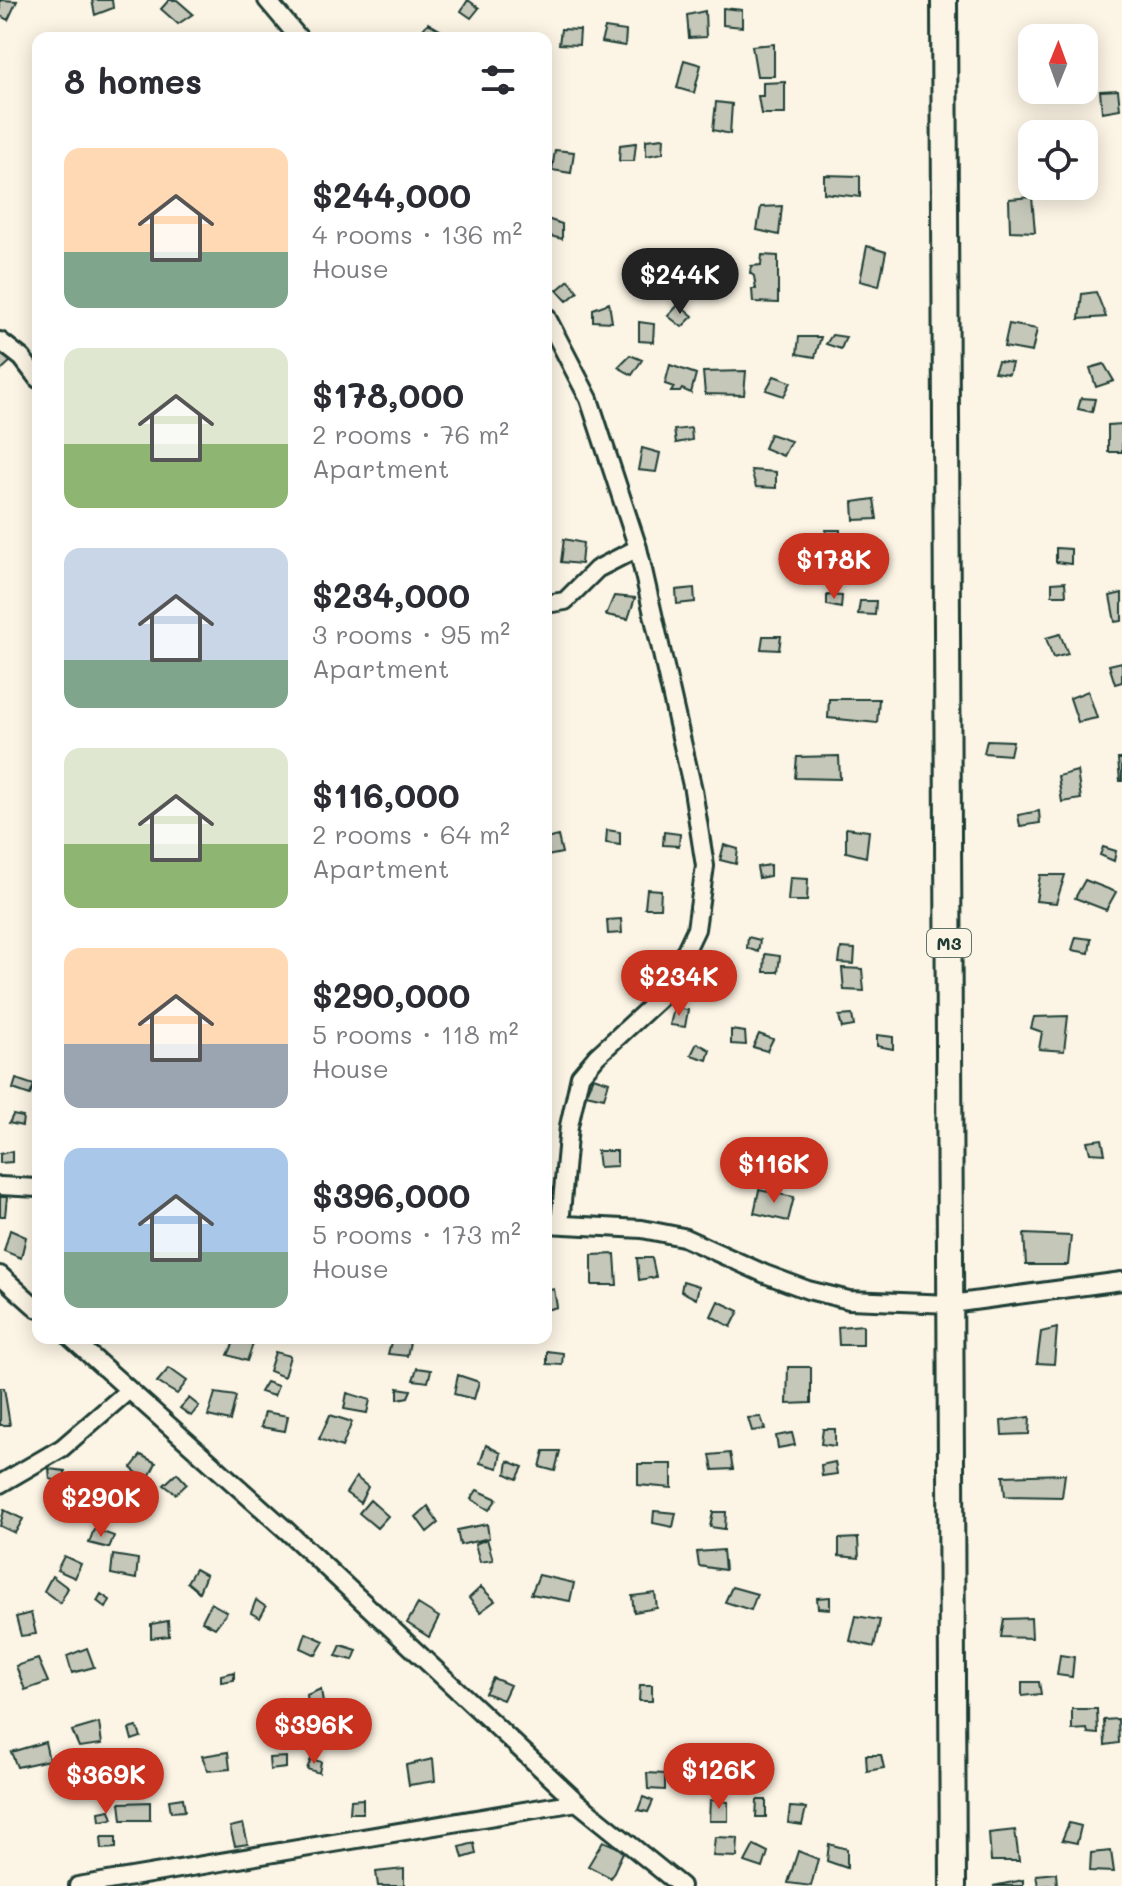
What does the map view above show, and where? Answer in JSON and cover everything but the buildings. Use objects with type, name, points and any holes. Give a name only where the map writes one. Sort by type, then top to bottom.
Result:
[{"type":"main road","name":"M3","points":[[944,0],[953,1886]]},
{"type":"street","points":[[267,0],[294,32]]},
{"type":"street","points":[[552,328],[589,399],[638,548],[693,790],[705,866],[696,929],[676,971],[659,999],[597,1056],[580,1076],[553,1224],[642,1229],[683,1237],[717,1255],[765,1274],[808,1290],[849,1300],[951,1304],[1122,1281]]},
{"type":"street","points":[[0,341],[22,358],[32,371]]},
{"type":"street","points":[[552,603],[565,601],[597,569],[638,548]]},
{"type":"street","points":[[0,1186],[32,1188]]},
{"type":"street","points":[[0,1275],[32,1304]]},
{"type":"street","points":[[78,1344],[286,1530],[577,1802],[681,1886]]},
{"type":"street","points":[[0,1484],[62,1448],[129,1390]]},
{"type":"street","points":[[78,1886],[577,1802]]}]
